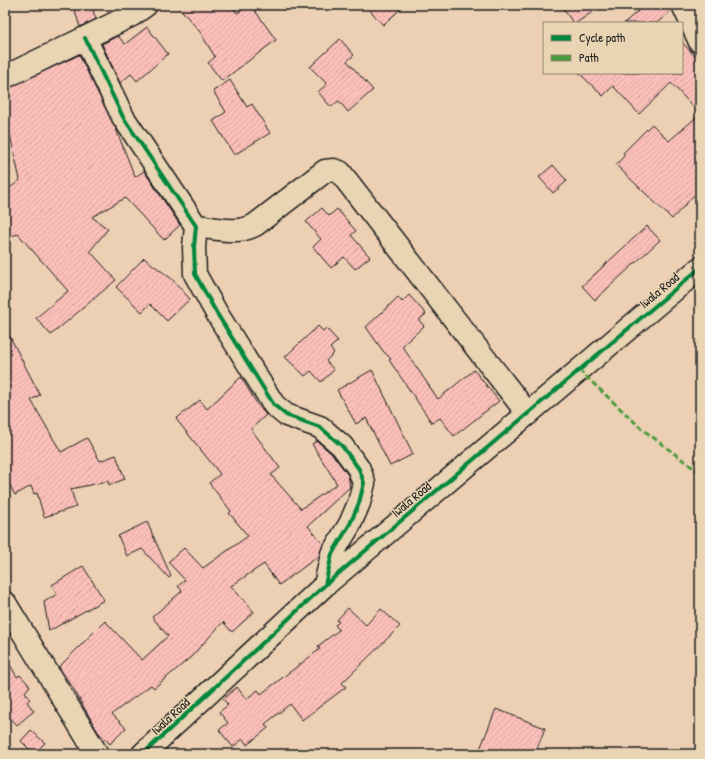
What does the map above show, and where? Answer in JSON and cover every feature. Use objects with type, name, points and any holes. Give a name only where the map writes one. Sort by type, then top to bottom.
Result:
[{"type":"street","points":[[5,77],[132,15],[146,5]]},
{"type":"street","points":[[683,5],[700,42]]},
{"type":"street","points":[[85,38],[123,117],[185,207],[196,226],[194,247],[195,274],[216,312],[274,405],[286,415],[320,427],[342,446],[359,469],[364,483],[360,503],[350,524],[332,554],[325,585]]},
{"type":"street","points":[[196,226],[245,230],[254,225],[325,171],[334,170],[340,172],[528,414]]},
{"type":"street","name":"Iwala Road","points":[[143,754],[325,585],[700,268]]},
{"type":"street","points":[[5,603],[97,754]]},
{"type":"building","points":[[73,5],[91,5],[96,19],[80,27]]},
{"type":"building","points":[[177,5],[231,5],[237,13],[251,5],[276,40],[222,81],[208,63],[215,57],[200,32]]},
{"type":"building","points":[[365,5],[405,5],[383,25]]},
{"type":"building","points":[[561,5],[603,5],[578,22],[572,22]]},
{"type":"building","points":[[645,5],[671,5],[672,10],[658,22],[625,22]]},
{"type":"building","points":[[147,27],[168,54],[137,81],[131,74],[120,83],[102,44],[118,36],[125,44]]},
{"type":"building","points":[[340,39],[354,55],[347,61],[373,90],[348,112],[339,101],[331,107],[318,92],[327,84],[310,67]]},
{"type":"building","points":[[683,43],[700,62],[700,114],[671,83],[639,114],[613,86],[603,96],[580,74],[683,74]]},
{"type":"building","points":[[79,55],[116,129],[135,177],[144,171],[180,225],[164,240],[125,198],[92,217],[108,229],[90,251],[116,280],[51,335],[36,318],[68,291],[18,234],[5,238],[5,192],[20,180],[5,112],[5,89]]},
{"type":"building","points":[[230,80],[247,107],[252,104],[270,133],[234,155],[213,121],[226,112],[213,91]]},
{"type":"building","points":[[700,114],[700,189],[672,219],[616,165],[625,155],[623,153],[652,124],[669,141]]},
{"type":"building","points":[[553,165],[567,181],[553,193],[539,177]]},
{"type":"building","points":[[322,208],[329,216],[337,209],[356,231],[351,235],[370,257],[355,269],[344,257],[331,268],[313,247],[321,239],[306,222]]},
{"type":"building","points":[[647,226],[660,240],[595,300],[582,286]]},
{"type":"building","points":[[144,258],[172,279],[190,299],[167,321],[150,304],[142,312],[116,287]]},
{"type":"building","points":[[409,295],[426,314],[419,320],[424,326],[402,346],[438,399],[474,370],[499,401],[454,436],[440,418],[432,423],[389,360],[391,359],[383,351],[366,327],[398,297],[402,302]]},
{"type":"building","points":[[318,326],[323,331],[326,328],[338,341],[330,348],[334,353],[326,361],[334,370],[321,382],[311,371],[305,376],[285,357]]},
{"type":"building","points":[[5,327],[40,395],[31,400],[61,452],[87,438],[100,461],[116,455],[125,479],[109,485],[108,481],[71,489],[76,507],[44,517],[37,493],[34,494],[31,486],[15,495],[5,476]]},
{"type":"building","points":[[372,370],[413,454],[390,466],[366,418],[356,424],[337,390]]},
{"type":"building","points":[[241,377],[257,404],[266,415],[251,429],[280,468],[271,475],[301,509],[337,484],[312,444],[317,441],[333,455],[348,475],[350,487],[308,526],[323,544],[319,556],[279,585],[264,564],[231,586],[254,612],[232,632],[223,622],[191,657],[154,688],[151,685],[112,714],[126,728],[110,744],[98,732],[73,688],[59,667],[105,621],[142,660],[168,636],[152,617],[182,591],[178,586],[185,580],[168,562],[184,548],[203,568],[248,536],[229,513],[231,511],[209,483],[220,474],[176,419],[200,400],[207,409]]},
{"type":"building","points":[[147,522],[171,576],[169,578],[142,549],[127,556],[118,536]]},
{"type":"building","points":[[83,566],[104,600],[49,631],[44,602],[57,594],[52,585]]},
{"type":"building","points":[[348,608],[366,625],[381,609],[400,626],[342,683],[346,687],[302,720],[290,704],[265,724],[268,728],[247,745],[243,739],[233,747],[219,730],[228,723],[219,712],[228,705],[223,699],[237,687],[246,699],[258,690],[261,694],[320,649],[318,646],[339,630],[335,625],[339,622],[337,620]]},
{"type":"building","points":[[5,656],[17,677],[20,675],[30,686],[25,692],[30,699],[27,702],[34,711],[17,725],[5,712]]},
{"type":"building","points":[[496,709],[545,728],[535,754],[478,754]]},
{"type":"building","points":[[31,730],[45,743],[34,754],[21,741]]},
{"type":"marked path","points":[[579,370],[642,429],[700,473]]},
{"type":"cycle path","points":[[85,38],[123,117],[196,226],[194,247],[195,274],[216,312],[274,405],[286,415],[320,427],[342,446],[359,469],[364,483],[359,503],[350,524],[332,554],[325,585]]},
{"type":"cycle path","points":[[143,754],[325,585],[700,268]]}]
